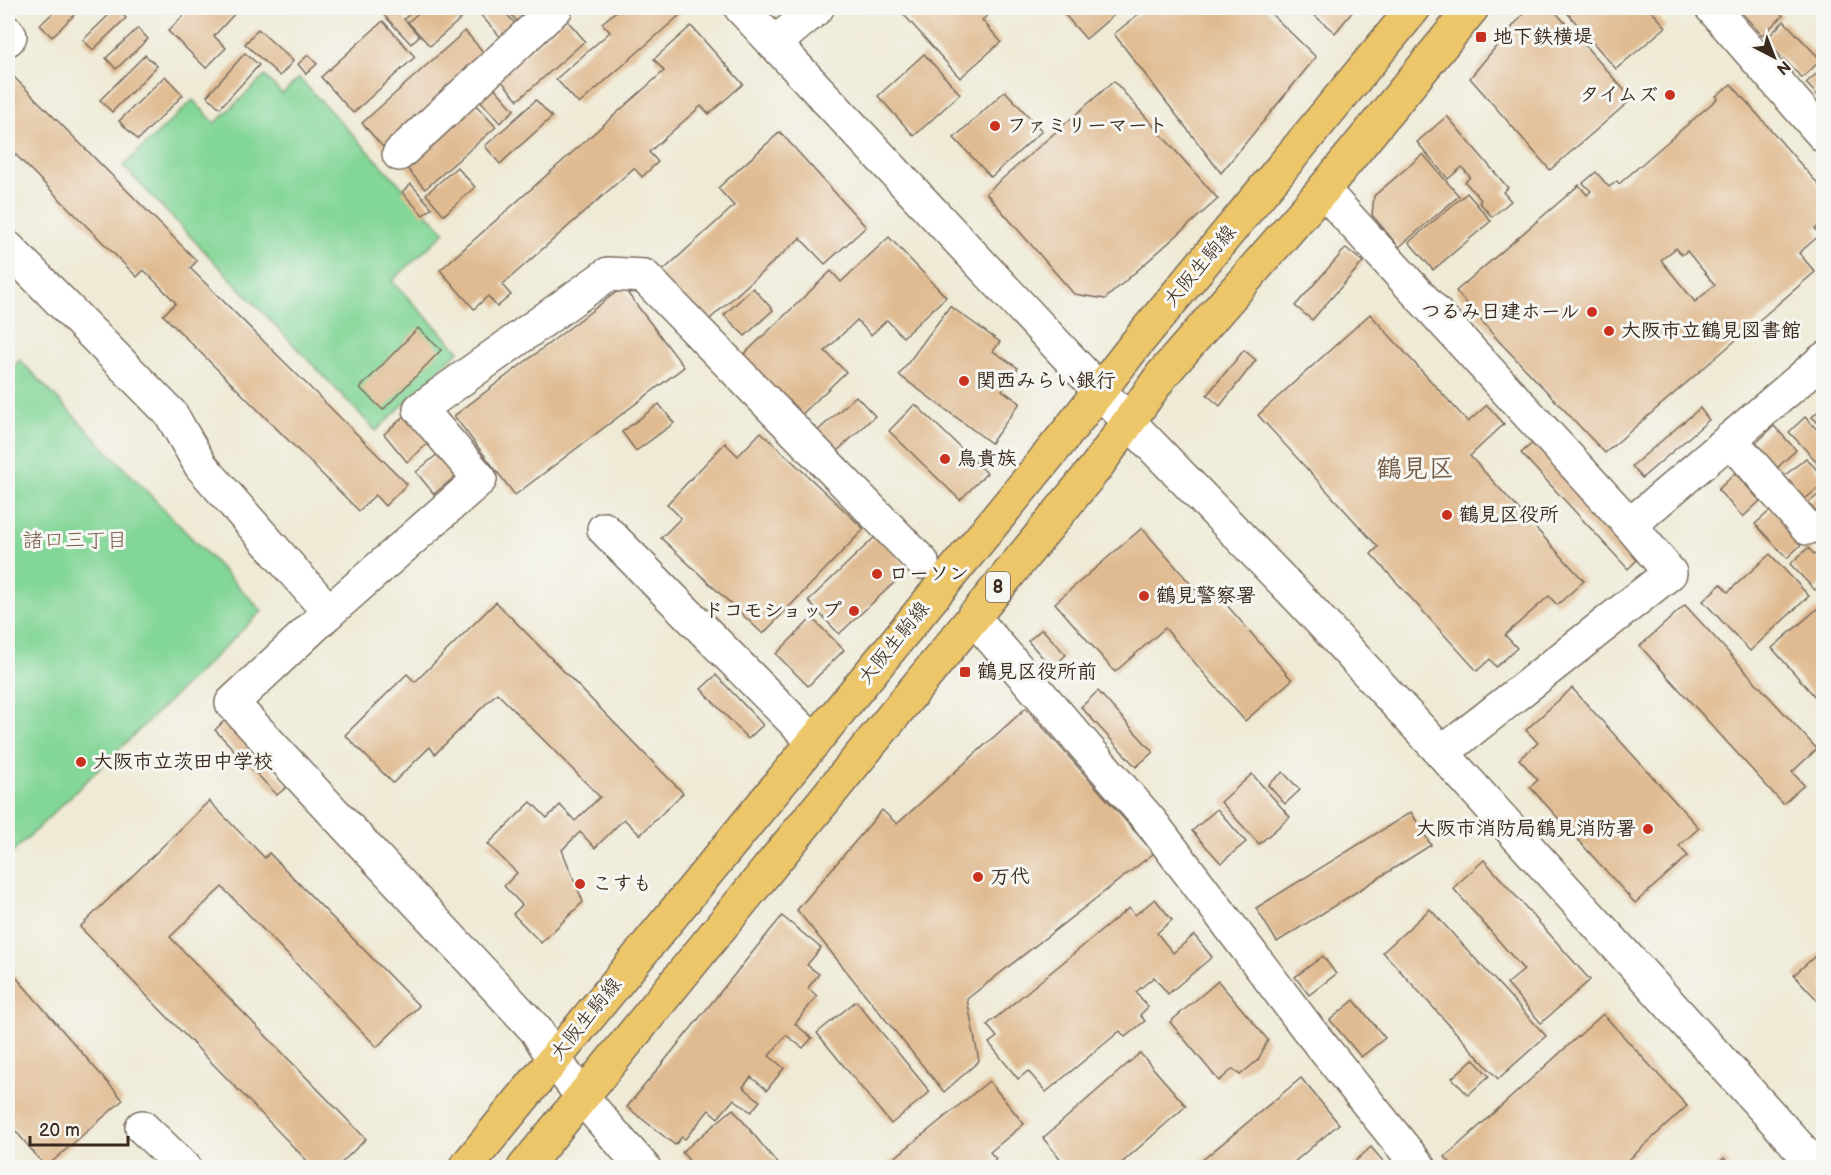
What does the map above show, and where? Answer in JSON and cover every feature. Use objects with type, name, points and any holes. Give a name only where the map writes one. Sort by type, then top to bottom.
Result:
[{"type":"main road","name":"大阪生駒線","points":[[465,1167],[1066,434],[1135,345],[1414,8]]},
{"type":"main road","name":"8","points":[[524,1167],[1097,466],[1162,375],[1323,190],[1472,8]]},
{"type":"street","points":[[399,154],[556,8]]},
{"type":"street","points":[[741,8],[1129,422],[1302,602],[1818,1167]]},
{"type":"street","points":[[774,44],[817,8]]},
{"type":"street","points":[[1712,8],[1824,136]]},
{"type":"street","points":[[8,33],[10,36],[8,39]]},
{"type":"street","points":[[1323,190],[1630,525],[1670,573],[1442,753]]},
{"type":"street","points":[[8,248],[171,414],[201,466],[329,612]]},
{"type":"street","points":[[644,1167],[581,1096],[553,1059],[536,1030],[232,703],[329,612],[480,479],[420,409],[608,274],[644,276],[922,562]]},
{"type":"street","points":[[1630,525],[1824,359]]},
{"type":"street","points":[[1730,439],[1807,528]]},
{"type":"street","points":[[604,529],[814,742]]},
{"type":"street","points":[[973,617],[1151,822],[1308,1029],[1420,1167]]},
{"type":"street","points":[[142,1127],[185,1167]]},
{"type":"green space","points":[[265,76],[282,94],[299,78],[445,232],[392,281],[459,351],[376,431],[123,166],[193,100],[215,123]]},
{"type":"green space","points":[[20,360],[262,611],[8,857],[8,372]]},
{"type":"building","points":[[58,8],[71,8],[76,13],[52,37],[40,25]]},
{"type":"building","points":[[116,8],[126,18],[93,50],[83,40]]},
{"type":"building","points":[[191,8],[231,8],[236,12],[214,36],[226,48],[206,68],[168,31]]},
{"type":"building","points":[[388,8],[416,8],[404,19],[419,36],[411,44],[382,13]]},
{"type":"building","points":[[424,8],[473,8],[430,46],[408,22]]},
{"type":"building","points":[[501,8],[521,30],[506,43],[476,10]]},
{"type":"building","points":[[505,8],[526,8],[535,19],[524,29]]},
{"type":"building","points":[[620,8],[676,8],[681,14],[579,104],[556,79],[610,32],[602,23]]},
{"type":"building","points":[[898,8],[997,8],[982,20],[1001,42],[960,78]]},
{"type":"building","points":[[1059,8],[1122,8],[1086,39]]},
{"type":"building","points":[[1146,8],[1265,8],[1316,57],[1221,173],[1114,34]]},
{"type":"building","points":[[1306,8],[1351,8],[1354,10],[1335,33]]},
{"type":"building","points":[[1528,8],[1552,8],[1632,99],[1550,170],[1470,78]]},
{"type":"building","points":[[1563,8],[1649,8],[1666,27],[1616,69]]},
{"type":"building","points":[[1737,8],[1775,8],[1783,16],[1762,35]]},
{"type":"building","points":[[566,19],[585,41],[518,100],[499,78]]},
{"type":"building","points":[[383,21],[415,57],[353,113],[321,77]]},
{"type":"building","points":[[1784,21],[1821,60],[1802,78],[1765,40]]},
{"type":"building","points":[[691,26],[743,84],[709,114],[701,106],[649,152],[658,162],[642,177],[634,168],[502,285],[511,295],[497,307],[488,296],[474,309],[440,270],[664,71],[654,59]]},
{"type":"building","points":[[138,28],[148,39],[116,69],[106,58]]},
{"type":"building","points":[[258,29],[293,61],[280,76],[245,44]]},
{"type":"building","points":[[465,31],[486,55],[383,147],[362,123]]},
{"type":"building","points":[[245,53],[259,65],[220,108],[207,96]]},
{"type":"building","points":[[924,54],[960,94],[914,136],[878,96]]},
{"type":"building","points":[[145,55],[157,66],[112,112],[100,100]]},
{"type":"building","points":[[308,55],[317,64],[306,74],[298,64]]},
{"type":"building","points":[[1824,67],[1824,102],[1806,83]]},
{"type":"building","points":[[10,73],[197,261],[190,268],[407,484],[385,506],[375,495],[359,511],[163,315],[176,303],[144,270],[137,277],[8,147],[8,76]]},
{"type":"building","points":[[165,76],[183,95],[138,140],[119,121]]},
{"type":"building","points":[[1114,81],[1218,199],[1105,299],[1074,294],[986,193]]},
{"type":"building","points":[[1731,84],[1824,191],[1824,221],[1815,229],[1820,235],[1799,253],[1815,272],[1605,453],[1497,339],[1456,291],[1579,185],[1587,195],[1591,191],[1583,183],[1596,172],[1609,187],[1617,181],[1619,184],[1718,98],[1716,96]],"holes":[[[1676,248],[1682,255],[1687,251],[1715,285],[1695,302],[1661,260]]]},
{"type":"building","points":[[493,86],[514,110],[500,123],[479,99]]},
{"type":"building","points":[[1005,91],[1042,131],[991,177],[954,138]]},
{"type":"building","points":[[536,100],[552,117],[500,164],[485,146]]},
{"type":"building","points":[[475,104],[496,127],[425,189],[405,166]]},
{"type":"building","points":[[1447,116],[1508,188],[1503,192],[1511,201],[1492,217],[1465,182],[1470,177],[1462,167],[1448,179],[1417,142]]},
{"type":"building","points":[[780,132],[866,227],[825,264],[800,238],[701,327],[656,277],[734,206],[718,188]]},
{"type":"building","points":[[1423,154],[1459,196],[1399,247],[1372,215],[1374,196]]},
{"type":"building","points":[[457,167],[475,187],[444,215],[426,194]]},
{"type":"building","points":[[411,184],[432,208],[423,215],[402,192]]},
{"type":"building","points":[[1467,193],[1491,221],[1433,270],[1409,242]]},
{"type":"building","points":[[889,237],[946,297],[903,337],[887,320],[871,335],[857,320],[825,351],[846,372],[796,420],[739,359],[831,271],[841,282]]},
{"type":"building","points":[[1346,248],[1363,262],[1312,320],[1295,306]]},
{"type":"building","points":[[623,287],[684,367],[515,495],[454,416]]},
{"type":"building","points":[[753,288],[773,310],[745,336],[724,315]]},
{"type":"building","points":[[950,306],[1000,342],[993,351],[1018,368],[1002,390],[1020,403],[991,443],[899,375]]},
{"type":"building","points":[[1370,314],[1468,422],[1487,405],[1504,424],[1470,456],[1584,581],[1557,605],[1549,596],[1505,635],[1517,648],[1496,667],[1490,659],[1477,671],[1371,554],[1378,547],[1258,415]]},
{"type":"building","points":[[418,328],[441,350],[383,410],[360,388]]},
{"type":"building","points":[[1244,350],[1256,360],[1220,406],[1207,395]]},
{"type":"building","points":[[856,396],[875,416],[834,454],[814,434]]},
{"type":"building","points":[[659,404],[674,423],[636,451],[622,432]]},
{"type":"building","points":[[915,404],[987,473],[960,500],[889,431]]},
{"type":"building","points":[[1824,406],[1824,429],[1812,417]]},
{"type":"building","points":[[1700,408],[1709,420],[1642,478],[1632,466]]},
{"type":"building","points":[[409,412],[433,439],[407,462],[384,434]]},
{"type":"building","points":[[1805,417],[1824,437],[1824,459],[1819,464],[1789,432]]},
{"type":"building","points":[[1774,426],[1796,450],[1776,469],[1754,445]]},
{"type":"building","points":[[761,432],[864,529],[763,634],[661,538],[681,518],[667,504],[725,443],[738,456]]},
{"type":"building","points":[[1535,441],[1641,556],[1628,569],[1521,453]]},
{"type":"building","points":[[440,452],[458,474],[434,494],[416,472]]},
{"type":"building","points":[[1806,458],[1824,478],[1824,483],[1805,499],[1784,476]]},
{"type":"building","points":[[1735,473],[1760,501],[1743,517],[1718,490]]},
{"type":"building","points":[[1824,490],[1824,525],[1806,505]]},
{"type":"building","points":[[1772,509],[1803,543],[1787,558],[1755,524]]},
{"type":"building","points":[[1142,528],[1202,597],[1212,588],[1292,680],[1245,721],[1165,628],[1115,672],[1055,603]]},
{"type":"building","points":[[877,535],[909,569],[839,634],[808,601]]},
{"type":"building","points":[[1808,548],[1824,564],[1824,582],[1815,590],[1790,564]]},
{"type":"building","points":[[1770,554],[1809,596],[1750,651],[1703,601],[1721,584],[1728,592]]},
{"type":"building","points":[[496,602],[683,793],[640,835],[624,819],[595,848],[580,832],[562,850],[583,902],[541,943],[513,914],[522,905],[504,886],[517,873],[488,844],[531,802],[547,818],[560,805],[575,821],[600,797],[497,693],[435,754],[430,747],[393,783],[345,735],[407,674],[415,682]]},
{"type":"building","points":[[1824,603],[1824,707],[1772,648]]},
{"type":"building","points":[[1685,605],[1817,749],[1792,772],[1804,785],[1783,804],[1640,646]]},
{"type":"building","points":[[812,618],[844,650],[808,686],[776,654]]},
{"type":"building","points":[[1042,629],[1066,655],[1052,668],[1028,641]]},
{"type":"building","points":[[716,675],[763,725],[748,739],[701,689]]},
{"type":"building","points":[[1572,688],[1699,828],[1679,846],[1688,856],[1635,903],[1530,787],[1538,780],[1519,759],[1538,743],[1526,730]]},
{"type":"building","points":[[1098,691],[1153,752],[1136,767],[1081,707]]},
{"type":"building","points":[[1026,708],[1154,853],[967,999],[979,1061],[944,1092],[797,910],[882,810],[897,824]]},
{"type":"building","points":[[225,720],[288,786],[277,795],[215,730]]},
{"type":"building","points":[[1283,772],[1300,790],[1285,804],[1268,785]]},
{"type":"building","points":[[1252,774],[1290,817],[1259,844],[1221,802]]},
{"type":"building","points":[[209,801],[265,858],[269,853],[419,1006],[377,1047],[222,887],[170,937],[366,1139],[336,1168],[314,1168],[80,927]]},
{"type":"building","points":[[1217,809],[1246,842],[1221,863],[1192,831]]},
{"type":"building","points":[[1411,812],[1431,845],[1277,942],[1256,908]]},
{"type":"building","points":[[1484,860],[1590,980],[1541,1023],[1507,984],[1524,970],[1453,888]]},
{"type":"building","points":[[1155,899],[1172,920],[1157,933],[1173,953],[1194,935],[1212,957],[1168,994],[1154,977],[1136,992],[1148,1007],[1140,1015],[1145,1021],[1125,1037],[1120,1031],[1046,1092],[1028,1071],[1018,1079],[989,1043],[997,1037],[987,1025],[1129,908],[1135,915]]},
{"type":"building","points":[[1430,909],[1546,1036],[1498,1079],[1383,952]]},
{"type":"building","points":[[782,916],[821,948],[807,965],[819,974],[808,988],[817,996],[795,1024],[812,1038],[803,1048],[786,1035],[769,1056],[784,1068],[767,1090],[751,1077],[743,1087],[760,1101],[751,1112],[734,1099],[718,1118],[709,1110],[685,1139],[682,1137],[675,1145],[627,1107]]},
{"type":"building","points":[[1824,948],[1824,1007],[1794,975]]},
{"type":"building","points":[[1323,956],[1336,974],[1309,995],[1295,977]]},
{"type":"building","points":[[8,968],[123,1100],[46,1167],[8,1122]]},
{"type":"building","points":[[1218,981],[1268,1040],[1258,1060],[1240,1075],[1233,1069],[1219,1081],[1170,1022]]},
{"type":"building","points":[[1354,1000],[1385,1038],[1361,1057],[1330,1020]]},
{"type":"building","points":[[856,1001],[930,1092],[891,1124],[817,1033]]},
{"type":"building","points":[[1603,1014],[1687,1106],[1620,1168],[1455,1168],[1445,1157]]},
{"type":"building","points":[[1140,1053],[1186,1106],[1116,1168],[1068,1168],[1043,1138]]},
{"type":"building","points":[[1473,1059],[1489,1076],[1468,1095],[1452,1078]]},
{"type":"building","points":[[1301,1078],[1339,1124],[1287,1168],[1193,1168]]},
{"type":"building","points":[[989,1081],[1024,1124],[990,1152],[996,1159],[984,1168],[882,1168]]},
{"type":"building","points":[[733,1109],[781,1168],[695,1168],[682,1152]]},
{"type":"building","points":[[1371,1147],[1389,1168],[1348,1168]]},
{"type":"building","points":[[1724,1158],[1732,1168],[1713,1168]]},
{"type":"place","name":"地下鉄横堤","points":[[1481,37]]},
{"type":"place","name":"タイムズ","points":[[1670,95]]},
{"type":"place","name":"ファミリーマート","points":[[995,126]]},
{"type":"place","name":"つるみ日建ホール","points":[[1592,312]]},
{"type":"place","name":"大阪市立鶴見図書館","points":[[1609,331]]},
{"type":"place","name":"関西みらい銀行","points":[[964,381]]},
{"type":"place","name":"鳥貴族","points":[[945,459]]},
{"type":"place","name":"鶴見区役所","points":[[1447,515]]},
{"type":"place","name":"ローソン","points":[[877,574]]},
{"type":"place","name":"鶴見警察署","points":[[1144,596]]},
{"type":"place","name":"ドコモショップ","points":[[854,611]]},
{"type":"place","name":"鶴見区役所前","points":[[965,672]]},
{"type":"place","name":"大阪市立茨田中学校","points":[[81,762]]},
{"type":"place","name":"大阪市消防局鶴見消防署","points":[[1648,829]]},
{"type":"place","name":"万代","points":[[978,877]]},
{"type":"place","name":"こすも","points":[[580,884]]},
{"type":"district","name":"鶴見区","points":[[1415,469]]},
{"type":"district","name":"諸口三丁目","points":[[75,540]]}]
